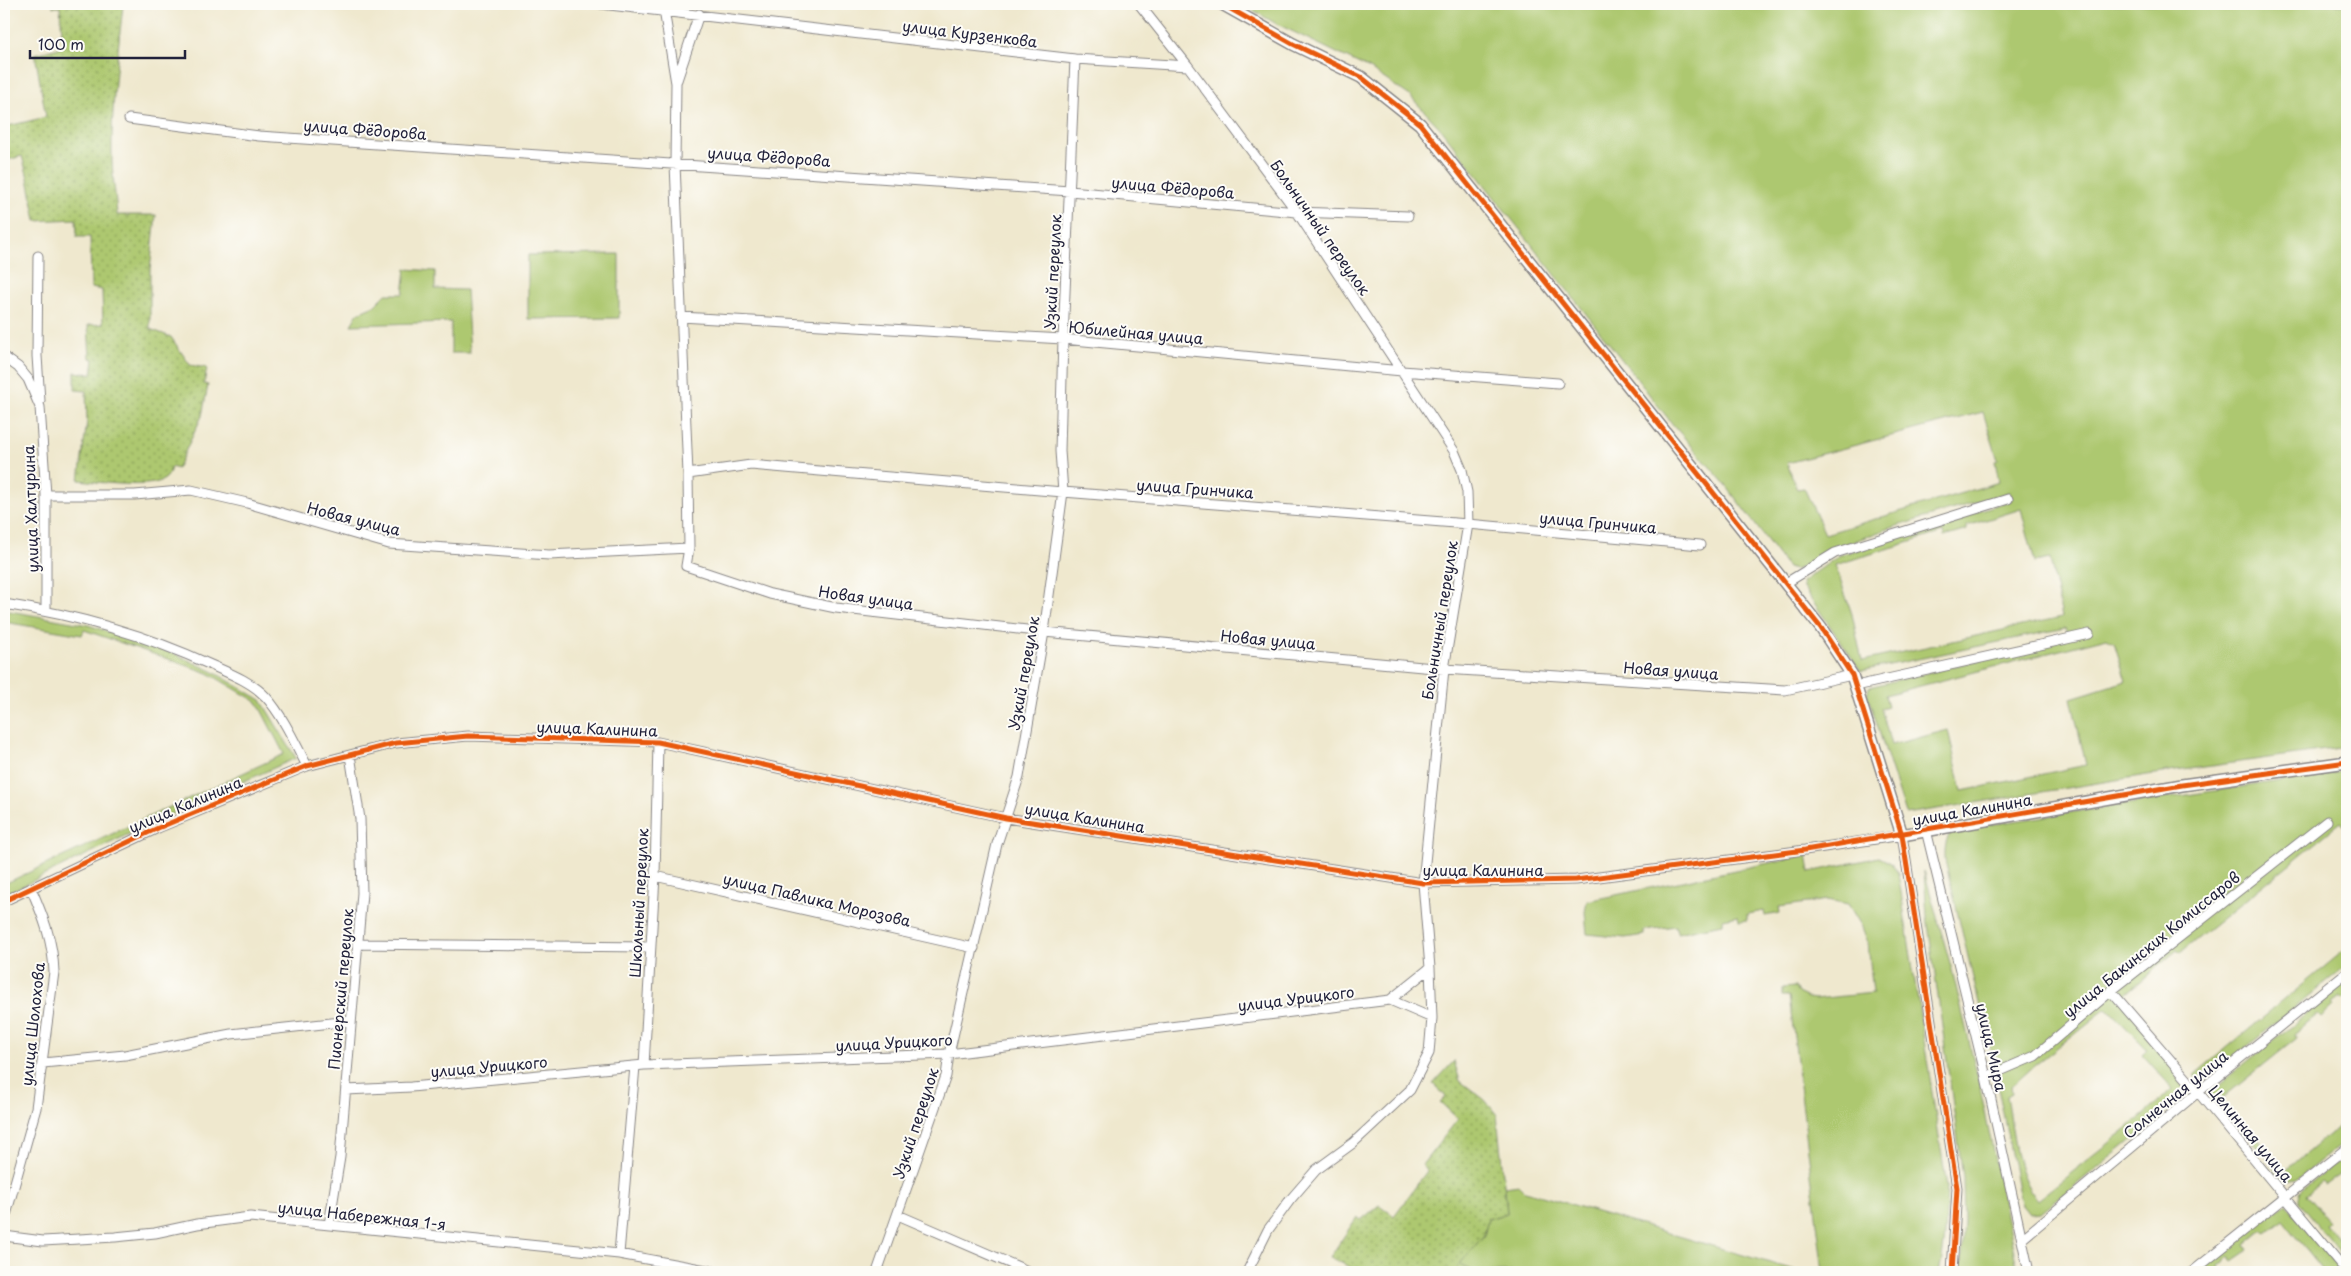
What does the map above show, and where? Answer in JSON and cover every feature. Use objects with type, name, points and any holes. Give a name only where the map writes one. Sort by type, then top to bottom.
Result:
[{"type":"street","name":"улица Курзенкова","points":[[601,4],[664,7],[699,14],[1075,59],[1188,66]]},
{"type":"street","name":"Больничный переулок","points":[[1139,4],[1188,66],[1297,212],[1454,451],[1468,492],[1468,524],[1444,669],[1423,883],[1432,1018],[1429,1053],[1410,1090],[1353,1143],[1316,1170],[1268,1230],[1246,1272]]},
{"type":"street","points":[[1222,4],[1293,44],[1361,77],[1420,124],[1821,628],[1854,681],[1902,835],[1957,1188],[1952,1272]]},
{"type":"street","points":[[664,7],[676,83],[675,164],[688,474],[688,548]]},
{"type":"street","points":[[676,83],[699,14]]},
{"type":"street","name":"Узкий переулок","points":[[877,1272],[946,1076],[949,1054],[997,844],[1019,777],[1044,632],[1063,492],[1060,452],[1063,339],[1075,59]]},
{"type":"street","name":"улица Фёдорова","points":[[129,120],[259,136],[1070,191],[1297,212],[1408,216]]},
{"type":"street","name":"улица Халтурина","points":[[38,256],[37,356],[46,495],[46,610]]},
{"type":"street","name":"Юбилейная улица","points":[[681,317],[1063,339],[1402,371],[1558,383]]},
{"type":"street","name":"улица Халтурина","points":[[4,357],[18,367],[28,380],[40,407]]},
{"type":"street","name":"улица Гринчика","points":[[688,474],[751,465],[1700,545]]},
{"type":"street","name":"Новая улица","points":[[46,495],[135,495],[191,490],[247,503],[389,544],[549,555],[688,548],[686,566],[770,594],[836,608],[1044,632],[1444,669],[1785,690],[1854,681],[2089,634]]},
{"type":"street","points":[[1786,584],[1835,553],[2008,498]]},
{"type":"street","points":[[4,604],[46,610],[89,620],[166,644],[232,674],[257,689],[267,698],[285,725],[307,766]]},
{"type":"street","name":"улица Калинина","points":[[4,901],[158,828],[307,766],[396,743],[468,736],[658,742],[1006,818],[1423,883],[1576,880],[1805,850],[1902,835],[2191,784],[2347,762]]},
{"type":"street","name":"Школьный переулок","points":[[619,1254],[639,1066],[649,947],[654,876],[658,742]]},
{"type":"street","name":"Пионерский переулок","points":[[329,1226],[340,1157],[362,893],[360,819],[350,755]]},
{"type":"street","name":"улица Бакинских Комиссаров","points":[[1986,1077],[2035,1056],[2111,991],[2327,821]]},
{"type":"street","name":"улица Мира","points":[[1926,830],[1986,1077],[2029,1272]]},
{"type":"street","name":"улица Павлика Морозова","points":[[654,876],[974,948]]},
{"type":"street","name":"улица Шолохова","points":[[4,1222],[36,1108],[54,972],[49,930],[31,888]]},
{"type":"street","points":[[357,944],[649,947]]},
{"type":"street","points":[[1430,968],[1390,1000],[1432,1018]]},
{"type":"street","name":"Солнечная улица","points":[[2022,1239],[2198,1092],[2347,972]]},
{"type":"street","name":"Целинная улица","points":[[2111,991],[2198,1092],[2347,1272]]},
{"type":"street","name":"улица Урицкого","points":[[346,1090],[410,1087],[639,1066],[949,1054],[1390,1000]]},
{"type":"street","points":[[43,1063],[125,1055],[231,1034],[350,1021]]},
{"type":"street","points":[[2192,1272],[2347,1148]]},
{"type":"street","points":[[898,1215],[1030,1272]]},
{"type":"street","name":"улица Набережная 1-я","points":[[4,1236],[43,1241],[115,1237],[155,1233],[196,1224],[250,1217],[619,1254],[717,1272]]},
{"type":"green space","points":[[53,4],[123,6],[112,123],[112,162],[117,215],[156,215],[150,271],[150,329],[171,337],[190,365],[207,368],[204,384],[208,385],[202,416],[177,469],[171,467],[167,477],[159,482],[124,484],[79,480],[87,421],[86,391],[75,390],[75,372],[92,374],[94,359],[90,358],[88,325],[103,324],[102,290],[91,288],[90,237],[77,237],[76,219],[36,221],[22,156],[4,161],[4,127],[46,117],[35,54],[63,47],[60,7],[53,7]]},
{"type":"green space","points":[[1242,4],[2347,4],[2347,747],[2147,775],[1906,814],[1867,694],[1869,687],[2069,638],[2065,628],[1861,671],[1803,587],[1802,582],[1840,555],[2012,500],[2010,492],[1887,529],[1844,545],[1795,570],[1788,568],[1724,483],[1674,426],[1440,128],[1410,96],[1370,69],[1275,23]],"holes":[[[1983,412],[1998,460],[1995,461],[1999,482],[1825,534],[1804,488],[1797,489],[1787,463]],[[2021,509],[2035,562],[2050,559],[2062,617],[1862,661],[1852,614],[1835,565],[1943,532],[1944,537],[1967,530],[1967,526]],[[2107,638],[2114,642],[2126,681],[2071,698],[2086,765],[1962,791],[1948,730],[1891,745],[1881,708],[1888,706],[1885,695]]]},
{"type":"green space","points":[[619,254],[619,318],[528,319],[528,255]]},
{"type":"green space","points":[[406,269],[435,271],[435,289],[466,290],[470,353],[451,353],[451,322],[351,325],[358,313],[374,306],[386,294],[403,294]]},
{"type":"green space","points":[[4,610],[88,625],[173,653],[212,671],[261,700],[296,758],[158,820],[10,892],[5,891],[4,884],[284,754],[257,702],[208,673],[84,630],[82,635],[4,622]]},
{"type":"green space","points":[[2347,771],[2347,829],[2341,822],[2180,953],[2177,950],[2122,999],[2187,1083],[2188,1092],[2186,1096],[2041,1213],[2029,1214],[2021,1204],[1993,1062],[1945,860],[1947,840],[1954,830]],"holes":[[[2107,1008],[2147,1049],[2142,1054],[2173,1089],[2127,1129],[2037,1200],[2024,1177],[2016,1151],[2007,1096],[2012,1093],[2011,1087],[2034,1066]]]},
{"type":"green space","points":[[1807,855],[1810,872],[1879,857],[1891,863],[1898,873],[1947,1188],[1944,1241],[1939,1272],[1823,1272],[1789,996],[1782,996],[1782,988],[1795,987],[1798,993],[1815,999],[1873,993],[1868,943],[1862,927],[1848,904],[1828,900],[1779,907],[1780,913],[1765,916],[1764,911],[1747,914],[1747,920],[1739,921],[1738,916],[1723,919],[1723,924],[1677,933],[1676,926],[1644,930],[1644,935],[1625,938],[1587,934],[1585,912],[1587,901]]},
{"type":"green space","points":[[1924,871],[1952,970],[1978,1078],[2018,1272],[1961,1272],[1964,1220],[1963,1177],[1927,917]]},
{"type":"green space","points":[[2347,948],[2347,965],[2201,1084],[2194,1075]]},
{"type":"green space","points":[[2347,981],[2347,997],[2344,1000],[2340,997],[2332,1003],[2334,1005],[2321,1017],[2318,1014],[2294,1034],[2297,1038],[2220,1100],[2248,1130],[2250,1129],[2284,1172],[2346,1120],[2347,1140],[2296,1180],[2287,1182],[2212,1096],[2212,1090]]},
{"type":"green space","points":[[1454,1061],[1460,1081],[1485,1100],[1497,1115],[1507,1213],[1488,1219],[1484,1235],[1459,1265],[1475,1272],[1359,1272],[1330,1257],[1357,1217],[1361,1220],[1379,1205],[1394,1216],[1427,1171],[1422,1165],[1458,1119],[1440,1102],[1446,1096],[1433,1084]]},
{"type":"green space","points":[[2347,1155],[2347,1169],[2325,1185],[2321,1182],[2306,1195],[2329,1221],[2326,1224],[2342,1244],[2345,1241],[2347,1243],[2347,1261],[2299,1202],[2299,1196],[2301,1190]]},
{"type":"green space","points":[[1519,1185],[1525,1191],[1801,1272],[1475,1272],[1458,1265],[1484,1235],[1488,1219],[1507,1213],[1505,1187]]},
{"type":"green space","points":[[2285,1203],[2343,1272],[2325,1272],[2283,1220],[2266,1233],[2263,1230],[2245,1245],[2248,1250],[2232,1261],[2229,1257],[2218,1266],[2220,1272],[2197,1272]]},
{"type":"cycle path","points":[[1222,4],[1293,44],[1361,77],[1420,124],[1821,628],[1852,675],[1902,835],[1957,1188],[1952,1272]]},
{"type":"cycle path","points":[[4,901],[158,828],[307,766],[396,743],[468,736],[658,742],[1006,818],[1423,883],[1576,880],[1805,850],[2182,785],[2347,762]]}]
